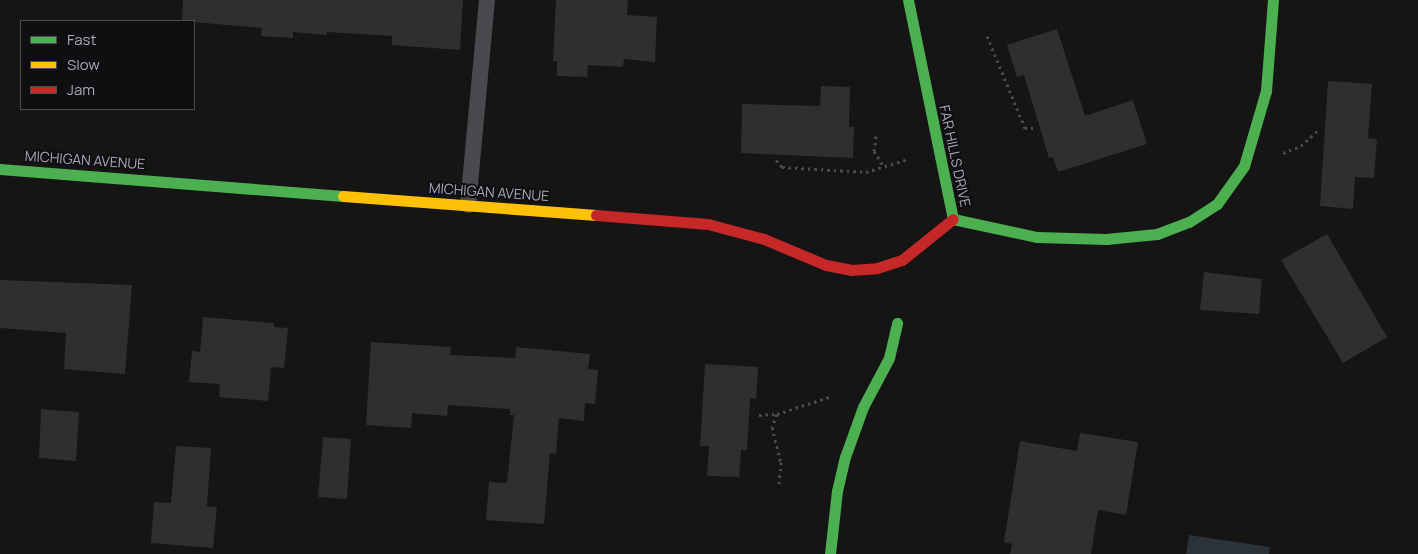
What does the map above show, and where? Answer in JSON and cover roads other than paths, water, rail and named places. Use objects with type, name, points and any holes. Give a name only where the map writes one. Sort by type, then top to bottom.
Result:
[{"type":"street","name":"FAR HILLS DRIVE","points":[[908,0],[953,219],[1037,237],[1106,239],[1157,234],[1189,222],[1217,204],[1244,166],[1266,90],[1273,0]]},
{"type":"street","name":"MICHIGAN AVENUE","points":[[0,169],[708,224],[764,239],[826,265],[851,270],[877,268],[902,260],[953,219]]},
{"type":"street","points":[[830,554],[837,491],[863,407],[889,358],[897,323]]},
{"type":"lane","points":[[468,205],[488,0]]}]
